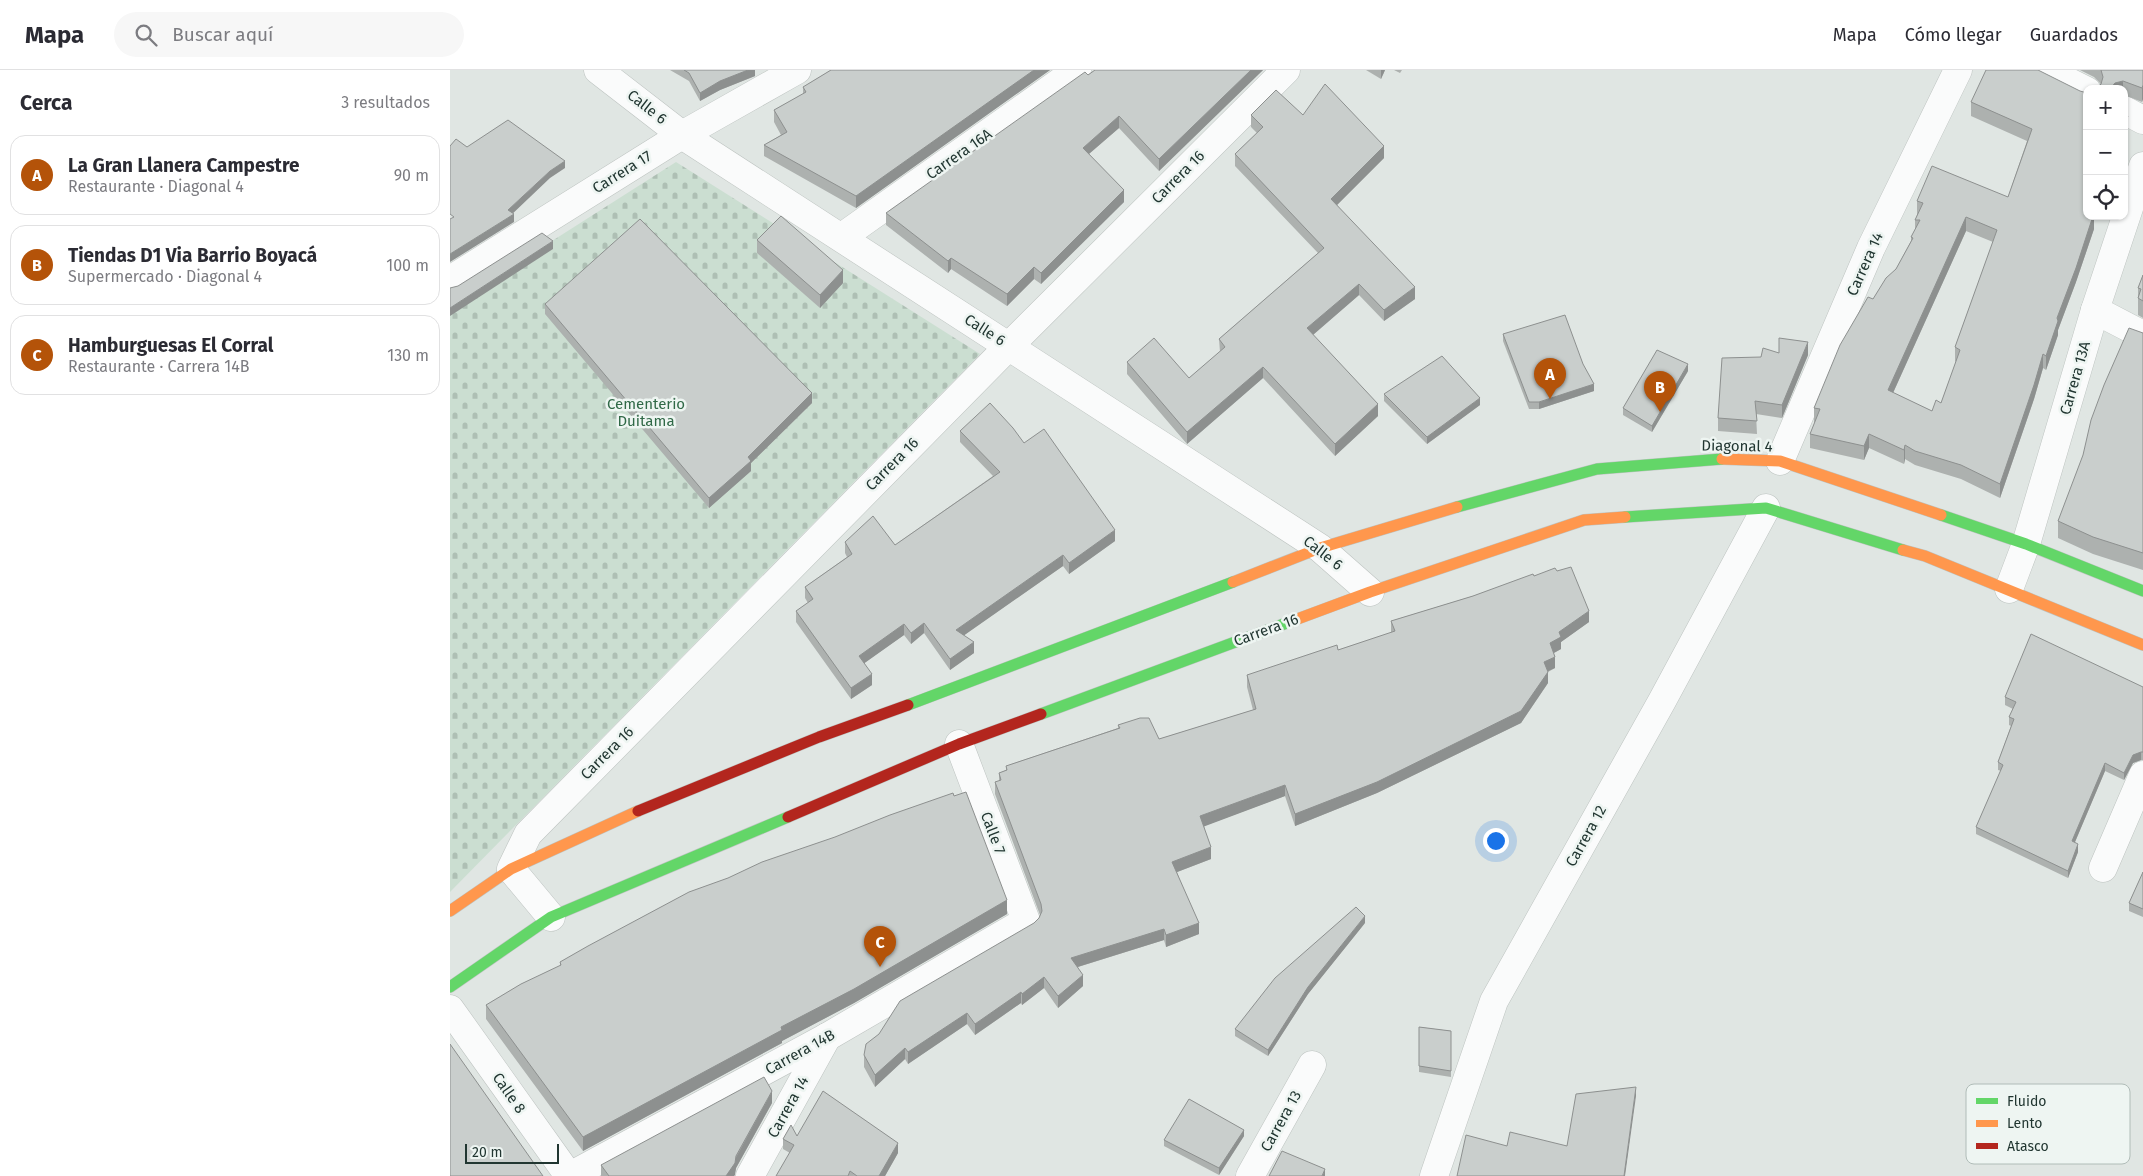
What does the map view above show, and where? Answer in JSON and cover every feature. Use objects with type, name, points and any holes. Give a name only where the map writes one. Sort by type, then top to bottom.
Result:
[{"type":"main road","name":"Diagonal 4","points":[[1320,548],[1426,516],[1597,469],[1708,460],[1780,461],[2026,544],[2143,591]]},
{"type":"main road","points":[[1370,592],[1584,520],[1766,508],[1925,556],[2143,645]]},
{"type":"main road","name":"Carrera 16","points":[[450,911],[511,869],[612,822],[819,737],[938,695],[1320,548]]},
{"type":"main road","name":"Carrera 16","points":[[450,987],[551,917],[959,744],[1370,592]]},
{"type":"street","name":"Calle 6","points":[[598,70],[682,135],[1320,548],[1370,592]]},
{"type":"street","name":"Carrera 17","points":[[450,280],[682,135],[797,70]]},
{"type":"street","name":"Carrera 16A","points":[[842,238],[1077,70]]},
{"type":"street","name":"Carrera 16","points":[[511,869],[528,834],[1009,346],[1286,70]]},
{"type":"street","name":"Carrera 14","points":[[1780,461],[1871,248],[1958,70]]},
{"type":"street","points":[[2045,70],[2083,89]]},
{"type":"street","points":[[2128,112],[2143,120]]},
{"type":"street","name":"Carrera 13A","points":[[2009,589],[2026,544],[2095,310],[2143,166]]},
{"type":"street","points":[[2095,310],[2143,335]]},
{"type":"street","name":"Carrera 12","points":[[1434,1176],[1494,1000],[1662,700],[1766,508]]},
{"type":"street","name":"Calle 7","points":[[959,744],[1026,921]]},
{"type":"street","points":[[2103,868],[2143,775]]},
{"type":"street","points":[[511,869],[551,917]]},
{"type":"street","name":"Carrera 14B","points":[[569,1176],[827,1037],[1026,921]]},
{"type":"street","name":"Calle 8","points":[[450,1009],[569,1176]]},
{"type":"street","name":"Carrera 14","points":[[750,1176],[827,1037]]},
{"type":"street","name":"Carrera 13","points":[[1250,1176],[1312,1065]]},
{"type":"green space","name":"Cementerio Duitama","points":[[676,162],[980,354],[450,892],[450,306]]},
{"type":"building","points":[[684,70],[748,70],[720,81],[700,93],[689,73]]},
{"type":"building","points":[[831,70],[1034,70],[856,196],[764,145],[787,132],[774,110],[806,92],[803,87]]},
{"type":"building","points":[[1095,70],[1251,70],[1159,159],[1119,116],[1083,148],[1124,190],[1041,273],[1034,267],[1007,294],[951,258],[948,261],[886,213],[1085,72],[1088,75]]},
{"type":"building","points":[[1986,70],[2038,70],[2083,92],[2083,220],[2092,220],[2057,318],[2058,321],[2046,356],[2043,354],[2000,484],[1961,465],[1915,451],[1905,445],[1904,450],[1869,434],[1864,446],[1810,434],[1820,409],[1814,408],[1840,345],[1868,297],[1873,299],[1886,278],[1896,269],[1913,238],[1911,237],[1920,220],[1915,220],[1923,203],[1917,201],[1932,166],[2008,197],[2032,129],[1971,102]],"holes":[[[1966,217],[1997,230],[1955,347],[1960,350],[1941,403],[1936,400],[1932,411],[1888,390]]]},
{"type":"building","points":[[2101,70],[2143,70],[2143,85],[2142,88],[2123,81],[2113,85],[2100,85],[2103,77]]},
{"type":"building","points":[[1325,84],[1384,146],[1331,199],[1415,287],[1384,310],[1359,284],[1307,328],[1378,404],[1335,444],[1263,367],[1187,432],[1127,362],[1154,338],[1189,378],[1225,347],[1219,339],[1324,248],[1235,154],[1263,127],[1251,115],[1276,90],[1303,115]]},
{"type":"building","points":[[508,120],[565,161],[550,171],[508,210],[514,214],[450,254],[450,219],[454,217],[450,214],[450,146],[456,139],[467,147]]},
{"type":"building","points":[[781,216],[843,270],[820,295],[757,240]]},
{"type":"building","points":[[640,219],[812,393],[748,457],[751,461],[709,498],[545,304]]},
{"type":"building","points":[[542,233],[553,241],[450,308],[450,288],[458,286]]},
{"type":"building","points":[[2143,275],[2143,301],[2138,298],[2141,289],[2138,288]]},
{"type":"building","points":[[1565,315],[1583,364],[1594,384],[1539,402],[1529,402],[1503,334]]},
{"type":"building","points":[[2129,328],[2143,333],[2143,553],[2093,537],[2058,521],[2083,455],[2091,420]]},
{"type":"building","points":[[1779,338],[1808,342],[1782,405],[1755,401],[1757,421],[1718,418],[1722,358],[1761,357],[1763,348],[1779,353]]},
{"type":"building","points":[[1657,350],[1688,364],[1652,426],[1623,408]]},
{"type":"building","points":[[1442,356],[1480,398],[1427,437],[1384,394]]},
{"type":"building","points":[[990,403],[1024,443],[1044,429],[1115,530],[1069,563],[1063,555],[956,630],[974,642],[950,659],[924,623],[911,633],[904,624],[859,656],[872,674],[851,688],[796,611],[813,599],[805,587],[852,554],[845,542],[873,516],[895,545],[1000,472],[960,431]]},
{"type":"building","points":[[1571,567],[1589,611],[1559,632],[1561,637],[1550,643],[1555,657],[1544,662],[1548,672],[1521,711],[1377,782],[1295,814],[1285,785],[1200,816],[1211,847],[1172,862],[1199,923],[1166,935],[1164,929],[1071,958],[1083,975],[1058,996],[1044,977],[1022,994],[1021,992],[975,1024],[967,1013],[908,1052],[905,1048],[875,1075],[864,1055],[866,1044],[879,1034],[900,1001],[1034,923],[1042,911],[995,782],[1001,780],[999,773],[1007,770],[1006,766],[1120,728],[1118,725],[1140,718],[1149,718],[1159,739],[1256,709],[1247,675],[1337,645],[1338,650],[1395,631],[1391,621],[1473,596],[1533,574],[1534,576],[1555,568],[1557,571]]},
{"type":"building","points":[[2031,634],[2143,687],[2143,752],[2133,755],[2124,773],[2105,763],[2072,841],[2078,844],[2068,871],[1976,827],[2003,765],[1998,762],[2014,719],[2009,717],[2016,702],[2005,697]]},
{"type":"building","points":[[966,792],[1007,900],[854,989],[781,1027],[782,1030],[583,1137],[486,1005],[521,984],[561,965],[560,962],[588,946],[689,892],[728,878],[762,862],[835,837],[890,815],[953,793],[954,796]]},
{"type":"building","points":[[2143,872],[2143,909],[2129,903]]},
{"type":"building","points":[[1356,907],[1365,916],[1308,987],[1268,1050],[1235,1029],[1275,978]]},
{"type":"building","points":[[1419,1027],[1451,1031],[1451,1071],[1419,1066]]},
{"type":"building","points":[[450,1044],[543,1176],[450,1176]]},
{"type":"building","points":[[764,1077],[772,1091],[736,1156],[735,1163],[726,1176],[609,1176],[601,1165]]},
{"type":"building","points":[[1636,1087],[1624,1176],[1457,1176],[1466,1135],[1507,1146],[1510,1132],[1567,1146],[1576,1094]]},
{"type":"building","points":[[823,1091],[898,1143],[879,1176],[857,1176],[850,1171],[848,1176],[776,1176],[794,1145],[783,1139],[791,1125],[797,1136]]},
{"type":"building","points":[[1189,1099],[1244,1130],[1219,1168],[1164,1140]]},
{"type":"building","points":[[1282,1151],[1325,1169],[1322,1176],[1269,1176]]},
{"type":"traffic: fast","points":[[1457,507],[1597,469],[1722,459]]},
{"type":"traffic: fast","points":[[1625,517],[1766,508],[1903,550]]},
{"type":"traffic: fast","points":[[1941,515],[2026,544],[2143,591]]},
{"type":"traffic: fast","points":[[908,705],[1233,582]]},
{"type":"traffic: fast","points":[[1041,714],[1292,621]]},
{"type":"traffic: fast","points":[[450,987],[551,917],[788,817]]},
{"type":"traffic: slow","points":[[1722,459],[1780,461],[1941,515]]},
{"type":"traffic: slow","points":[[1233,582],[1320,548],[1457,507]]},
{"type":"traffic: slow","points":[[1292,621],[1370,592],[1584,520],[1625,517]]},
{"type":"traffic: slow","points":[[1903,550],[1925,556],[2143,645]]},
{"type":"traffic: slow","points":[[450,911],[511,869],[638,811]]},
{"type":"traffic: jam","points":[[638,811],[819,737],[908,705]]},
{"type":"traffic: jam","points":[[788,817],[959,744],[1041,714]]},
{"type":"place","name":"La Gran Llanera Campestre","points":[[1550,399]]},
{"type":"place","name":"Tiendas D1 Via Barrio Boyacá","points":[[1660,412]]},
{"type":"place","name":"Hamburguesas El Corral","points":[[880,967]]}]
